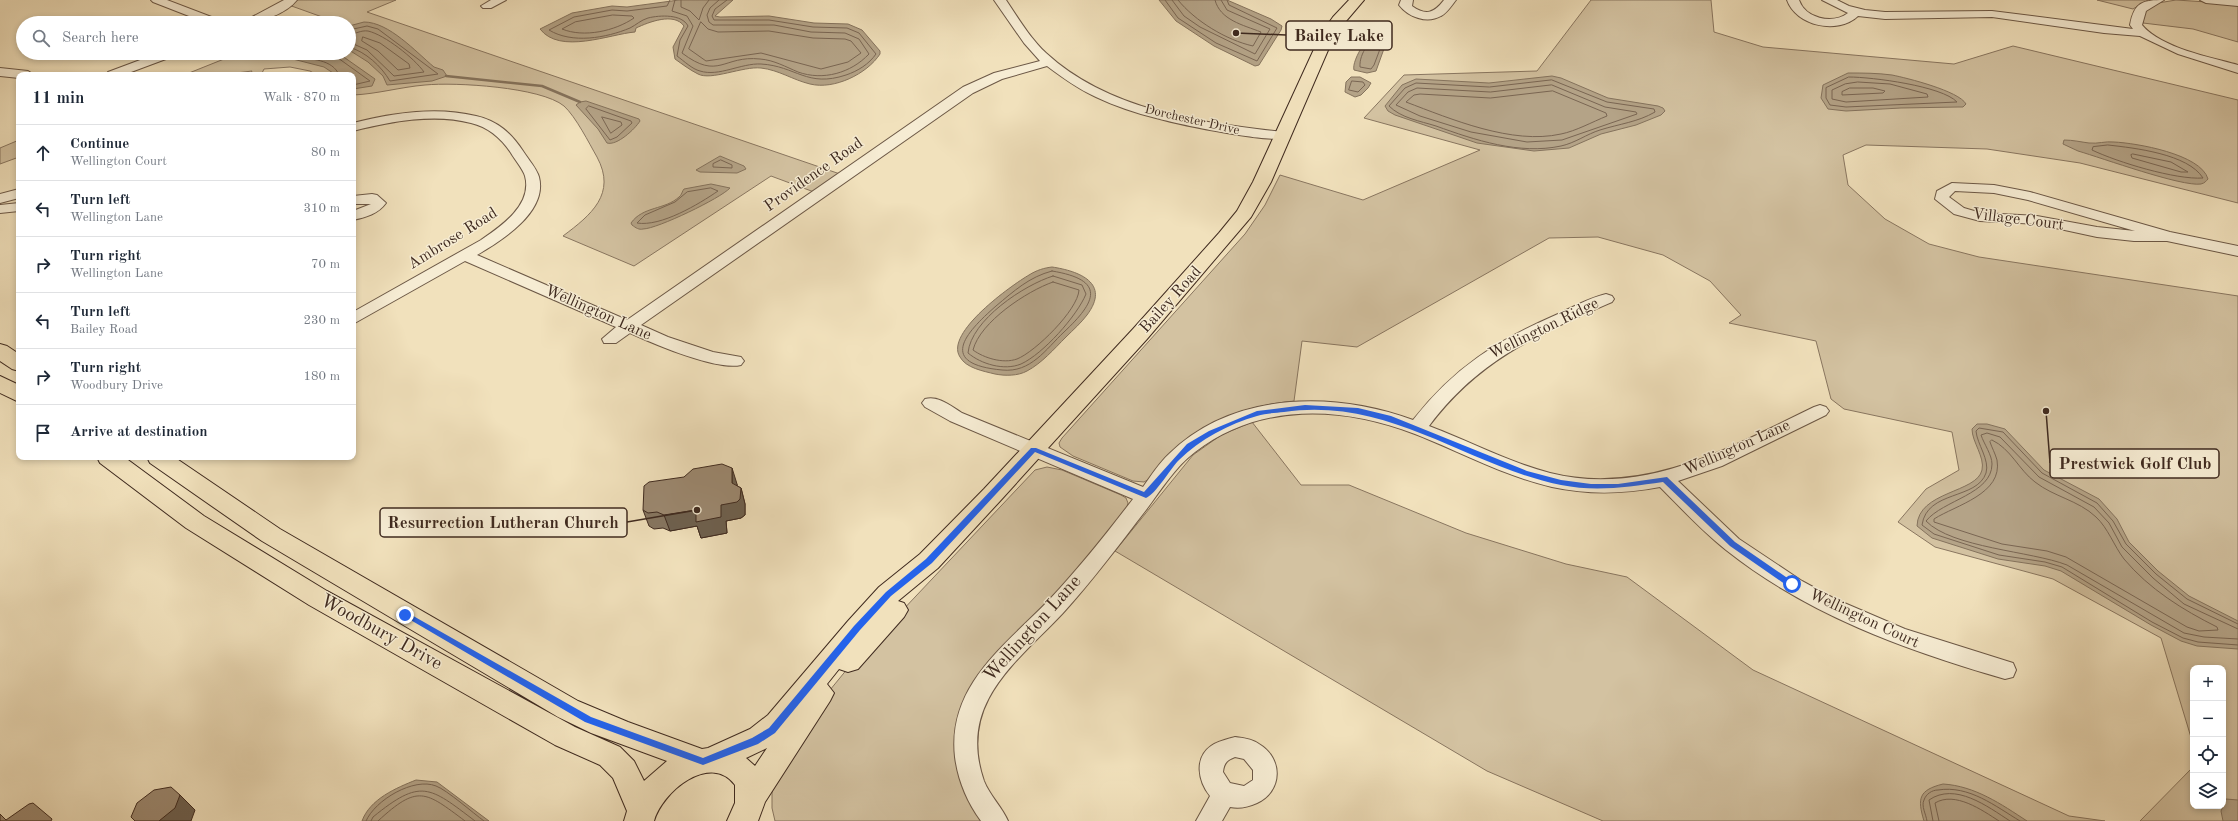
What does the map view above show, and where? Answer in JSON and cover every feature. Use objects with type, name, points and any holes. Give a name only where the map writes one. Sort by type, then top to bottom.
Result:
[{"type":"main road","name":"Bailey Road","points":[[639,818],[648,798],[664,780],[678,770],[707,761],[755,741],[772,730],[857,628],[888,594],[929,561],[1140,334],[1236,225],[1262,182],[1328,34],[1338,20],[1357,0]]},
{"type":"main road","points":[[0,351],[16,362]]},
{"type":"main road","points":[[0,383],[16,393]]},
{"type":"main road","name":"Woodbury Drive","points":[[112,460],[195,522],[318,598],[544,725],[610,756],[618,762],[624,770],[639,818]]},
{"type":"main road","name":"Woodbury Drive","points":[[162,460],[271,535],[568,709],[606,727],[707,761],[722,761],[738,768],[750,785],[751,811]]},
{"type":"main road","name":"Bailey Road","points":[[751,811],[822,691],[902,601],[929,561]]},
{"type":"street","points":[[157,0],[199,16]]},
{"type":"street","points":[[262,16],[278,9],[291,0]]},
{"type":"street","points":[[487,6],[500,0]]},
{"type":"street","name":"Dorchester Drive","points":[[1000,0],[1029,42],[1049,62],[1088,87],[1142,109],[1217,127],[1282,136]]},
{"type":"street","points":[[1407,0],[1405,5],[1408,9],[1424,15],[1437,14],[1450,0]]},
{"type":"street","points":[[1793,0],[1794,7],[1800,14],[1823,21],[1846,20],[1853,16],[1856,11]]},
{"type":"street","points":[[1828,0],[1856,11],[1889,15],[1976,13],[2098,30],[2142,33],[2168,46],[2238,69]]},
{"type":"street","points":[[2142,33],[2136,25],[2140,9],[2146,3],[2158,0]]},
{"type":"street","points":[[2206,0],[2238,3]]},
{"type":"street","points":[[120,72],[152,60]]},
{"type":"street","name":"Providence Road","points":[[610,339],[968,90],[998,76],[1049,62]]},
{"type":"street","points":[[0,72],[16,74]]},
{"type":"street","name":"Ambrose Road","points":[[356,127],[405,117],[448,116],[480,121],[495,128],[504,135],[532,176],[532,197],[523,212],[506,229],[356,317]]},
{"type":"street","name":"Village Court","points":[[2167,236],[2128,236],[2097,232],[2037,220],[1975,216],[1959,211],[1949,205],[1942,199],[1942,194],[1952,188],[1962,187],[2010,192],[2167,236],[2238,251]]},
{"type":"street","points":[[0,199],[16,194]]},
{"type":"street","points":[[356,200],[372,198],[379,203],[374,209],[356,215]]},
{"type":"street","points":[[0,209],[16,207]]},
{"type":"street","name":"Wellington Lane","points":[[464,255],[628,327],[681,348],[735,361]]},
{"type":"street","name":"Wellington Ridge","points":[[1417,428],[1447,390],[1486,356],[1527,334],[1606,299]]},
{"type":"street","points":[[931,403],[950,414],[1146,496]]},
{"type":"street","name":"Wellington Lane","points":[[996,821],[979,797],[969,774],[964,751],[966,729],[971,709],[979,691],[1001,660],[1036,627],[1077,583],[1146,496],[1189,446],[1211,432],[1230,423],[1267,411],[1305,407],[1339,408],[1378,415],[1417,428],[1525,473],[1561,483],[1618,487],[1664,479],[1728,454],[1820,411]]},
{"type":"street","name":"Wellington Court","points":[[1664,479],[1732,544],[1756,561],[1811,595],[1868,624],[1911,641],[1950,655],[2005,670]]},
{"type":"street","points":[[1208,821],[1225,794]]},
{"type":"shaded area","points":[[291,0],[396,0],[367,12],[840,174],[814,192],[771,176],[634,266],[563,236],[591,212],[602,193],[604,182],[602,170],[597,157],[578,123],[564,106],[553,100],[537,94],[518,90],[456,84],[425,85],[356,95],[356,72],[312,72],[290,67],[264,69],[262,72],[192,72],[222,60],[356,60],[356,16],[319,16],[286,4]]},
{"type":"shaded area","points":[[1591,0],[1711,0],[1714,32],[1763,47],[1954,64],[2013,46],[2238,100],[2238,203],[2080,163],[1987,149],[1866,145],[1843,155],[1848,185],[1885,219],[1929,244],[1979,257],[2238,296],[2238,821],[2140,821],[2190,770],[2190,809],[2226,809],[2226,665],[2190,665],[2190,734],[2161,638],[2053,579],[1935,547],[1898,522],[1926,489],[1959,470],[1952,432],[1844,409],[1831,399],[1816,341],[1729,323],[1741,315],[1710,281],[1663,255],[1598,237],[1549,238],[1357,347],[1302,341],[1294,401],[1246,410],[1216,421],[1188,438],[1176,448],[1156,472],[1144,482],[1133,481],[1073,456],[1060,447],[1059,443],[1062,438],[1245,234],[1265,205],[1280,175],[1363,200],[1480,150],[1364,118],[1404,75],[1537,71]]},
{"type":"shaded area","points":[[2097,0],[2148,0],[2133,9]]},
{"type":"shaded area","points":[[2176,0],[2238,4],[2238,42],[2193,29],[2143,23],[2145,10],[2158,3]]},
{"type":"shaded area","points":[[16,141],[16,158],[0,164],[0,148]]},
{"type":"shaded area","points":[[1252,422],[1301,485],[1349,485],[1466,533],[1566,564],[1627,577],[1753,670],[2069,816],[2105,821],[1603,821],[1487,771],[1115,551],[1193,455],[1221,435]]},
{"type":"shaded area","points":[[1047,467],[1062,470],[1121,495],[1126,498],[1128,503],[1126,510],[1063,587],[989,660],[967,693],[982,821],[775,821],[772,808],[772,789],[821,701],[848,668],[1035,470]]},
{"type":"water","points":[[679,0],[733,0],[715,16],[720,17],[769,16],[814,23],[848,24],[862,30],[880,51],[880,54],[867,68],[849,79],[829,85],[819,85],[810,84],[768,69],[761,68],[745,69],[711,76],[698,74],[675,59],[673,47],[684,26],[680,22],[674,20],[668,19],[654,21],[636,28],[635,32],[599,39],[572,42],[560,41],[549,37],[540,29],[572,13],[612,6],[627,7]]},
{"type":"water","points":[[1159,0],[1227,0],[1271,19],[1282,26],[1259,65],[1255,66],[1214,46],[1176,21]]},
{"type":"water","points":[[364,22],[373,23],[392,32],[411,46],[434,67],[443,70],[447,76],[432,81],[387,85],[383,76],[368,62],[356,54],[356,24]]},
{"type":"water","points":[[1382,26],[1388,28],[1390,32],[1376,71],[1367,73],[1354,70],[1356,59],[1363,45],[1373,32]]},
{"type":"water","points":[[297,60],[348,60],[375,79],[372,86],[356,89],[356,72],[332,72],[324,67]]},
{"type":"water","points":[[1848,73],[1886,74],[1909,79],[1954,94],[1966,104],[1963,107],[1846,111],[1828,109],[1821,98],[1823,85]]},
{"type":"water","points":[[1552,76],[1561,78],[1608,98],[1658,106],[1663,108],[1665,111],[1661,115],[1636,125],[1601,134],[1569,148],[1534,151],[1477,143],[1395,115],[1388,111],[1385,106],[1402,85],[1416,79],[1489,83]]},
{"type":"water","points":[[1351,77],[1360,77],[1371,83],[1361,95],[1355,97],[1345,92],[1346,82]]},
{"type":"water","points":[[586,101],[639,119],[640,121],[621,139],[616,142],[607,143],[598,129],[576,105],[580,102]]},
{"type":"water","points":[[2064,140],[2092,143],[2124,143],[2167,152],[2193,163],[2203,170],[2208,179],[2201,184],[2191,184],[2160,177],[2078,151],[2063,144]]},
{"type":"water","points":[[720,156],[744,166],[746,169],[737,173],[700,172],[696,170]]},
{"type":"water","points":[[711,184],[730,188],[715,199],[661,224],[642,229],[632,225],[631,223],[642,214],[673,201],[680,196],[684,189]]},
{"type":"water","points":[[1052,267],[1081,276],[1089,280],[1094,287],[1095,295],[1093,304],[1080,324],[1043,360],[1023,373],[1011,375],[995,374],[985,372],[966,364],[960,357],[958,347],[962,335],[970,323],[995,299],[1020,280],[1032,273]]},
{"type":"water","points":[[1977,424],[1987,424],[2005,429],[2044,470],[2099,499],[2117,519],[2129,542],[2158,571],[2189,596],[2238,621],[2238,649],[2197,646],[2181,641],[2151,625],[2061,571],[2045,566],[1998,559],[1932,538],[1917,526],[1920,514],[1927,506],[1937,499],[1970,484],[1978,478],[1982,470],[1982,460],[1972,429]]},
{"type":"water","points":[[416,780],[437,782],[489,821],[362,821],[371,806],[377,800],[384,795]]},
{"type":"water","points":[[1943,784],[1955,785],[1977,792],[1997,802],[2027,821],[1924,821],[1921,806],[1922,796],[1929,789]]},
{"type":"water","points":[[2226,799],[2238,800],[2238,821],[2223,821],[2222,809],[2226,809]]},
{"type":"building","points":[[722,464],[732,468],[732,483],[741,488],[740,499],[737,502],[721,505],[721,517],[696,522],[696,510],[664,515],[657,512],[648,513],[643,510],[644,486],[649,482],[684,477],[693,469]]},
{"type":"building","points":[[171,787],[180,795],[175,808],[159,821],[135,821],[131,817],[137,803],[154,790]]},
{"type":"building","points":[[33,803],[52,819],[51,821],[0,821],[0,814],[6,820],[29,804]]},
{"type":"waterway","points":[[446,76],[542,86],[580,102]]},
{"type":"place","name":"Bailey Lake","points":[[1236,33]]},
{"type":"place","name":"Prestwick Golf Club","points":[[2046,411]]},
{"type":"place","name":"Resurrection Lutheran Church","points":[[697,510]]},
{"type":"route","points":[[405,615],[588,719],[630,736],[653,742],[703,762],[755,741],[772,730],[784,718],[820,671],[888,594],[929,561],[1034,449],[1146,496],[1189,446],[1211,432],[1248,416],[1285,408],[1305,407],[1328,407],[1358,410],[1389,418],[1417,428],[1525,473],[1561,483],[1618,487],[1631,486],[1664,479],[1732,544],[1792,584]]}]
